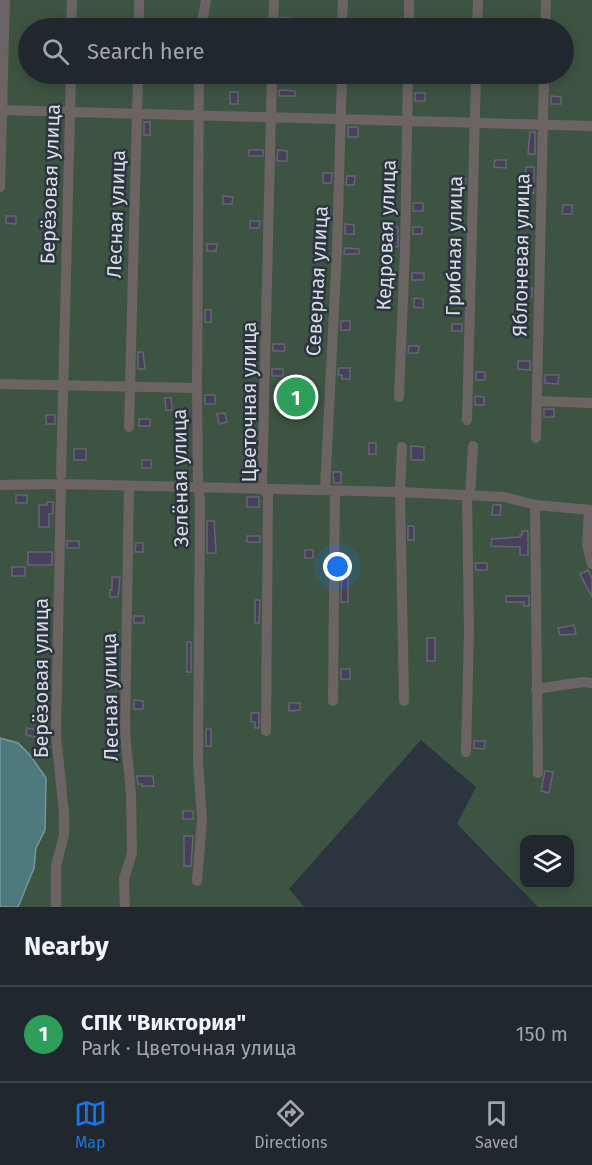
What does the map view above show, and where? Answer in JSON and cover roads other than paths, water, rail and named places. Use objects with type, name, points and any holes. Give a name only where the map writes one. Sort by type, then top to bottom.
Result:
[{"type":"street","points":[[0,187],[4,0]]},
{"type":"street","points":[[71,18],[72,0]]},
{"type":"street","points":[[139,18],[140,0]]},
{"type":"street","points":[[203,18],[206,0]]},
{"type":"street","points":[[273,18],[274,0]]},
{"type":"street","points":[[342,18],[343,0]]},
{"type":"street","points":[[409,18],[410,0]]},
{"type":"street","points":[[477,18],[478,0]]},
{"type":"street","points":[[545,18],[546,0]]},
{"type":"street","name":"Берёзовая улица","points":[[56,907],[56,866],[64,835],[56,735],[71,84]]},
{"type":"street","name":"Лесная улица","points":[[129,427],[137,84]]},
{"type":"street","name":"Зелёная улица","points":[[197,881],[202,820],[198,761],[199,84]]},
{"type":"street","name":"Цветочная улица","points":[[266,731],[268,495],[262,488],[272,84]]},
{"type":"street","name":"Северная улица","points":[[333,701],[330,490],[342,84]]},
{"type":"street","name":"Кедровая улица","points":[[399,397],[405,249],[408,84]]},
{"type":"street","name":"Грибная улица","points":[[467,420],[476,84]]},
{"type":"street","name":"Яблоневая улица","points":[[536,438],[544,84]]},
{"type":"street","points":[[1,110],[592,126]]},
{"type":"street","points":[[0,384],[197,388]]},
{"type":"street","points":[[537,401],[592,403]]},
{"type":"street","points":[[466,752],[469,496],[473,446]]},
{"type":"street","points":[[402,447],[400,492],[404,701]]},
{"type":"street","points":[[0,485],[61,480],[129,486],[400,492],[505,497],[536,505],[591,510],[587,545],[592,564]]},
{"type":"street","name":"Лесная улица","points":[[124,907],[124,879],[132,853],[131,793],[125,732],[129,486]]},
{"type":"street","points":[[536,505],[538,773]]},
{"type":"street","points":[[536,688],[592,683]]},
{"type":"place","name":"СПК \"Виктория\"","points":[[296,397]]}]
